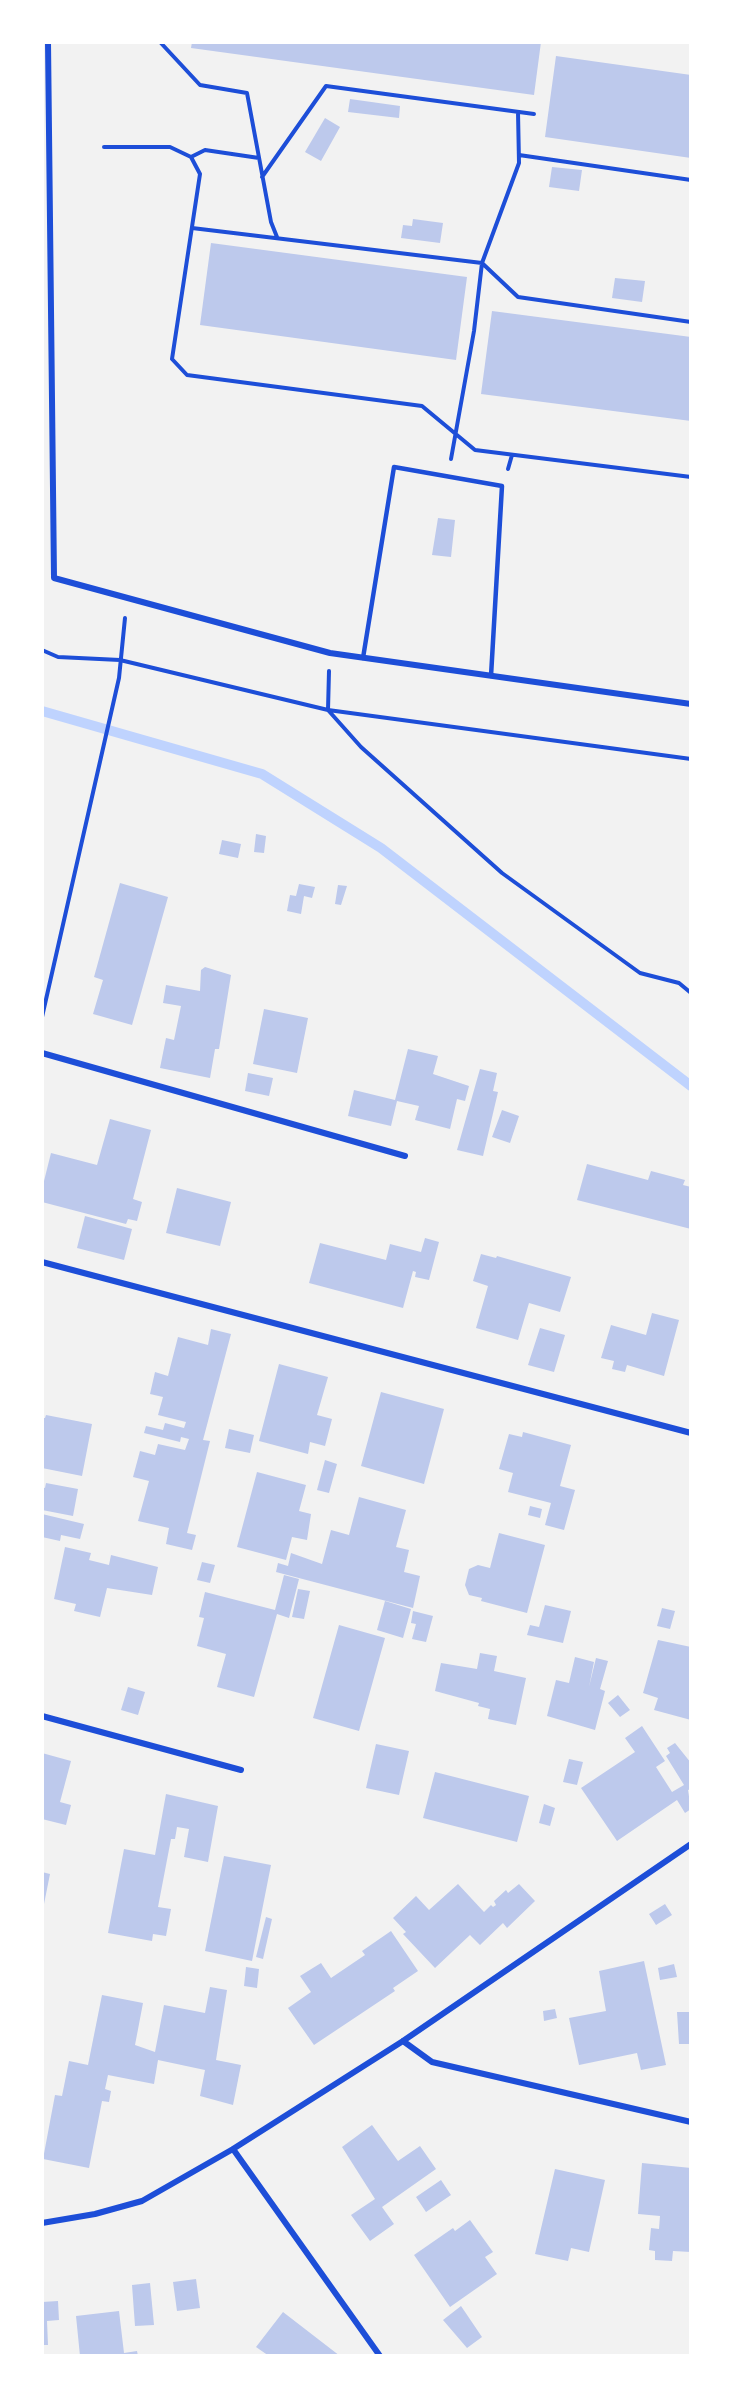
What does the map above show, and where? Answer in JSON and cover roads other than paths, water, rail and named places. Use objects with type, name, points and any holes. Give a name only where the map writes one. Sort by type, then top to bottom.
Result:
[{"type":"street","points":[[48,42],[54,578],[330,653],[691,704]]},
{"type":"street","points":[[42,1053],[405,1156]]},
{"type":"street","points":[[42,1262],[691,1433]]},
{"type":"street","points":[[42,1716],[241,1770]]},
{"type":"street","points":[[42,2223],[95,2214],[142,2200],[233,2150],[403,2041],[691,1844]]},
{"type":"street","points":[[403,2041],[432,2062],[691,2122]]},
{"type":"street","points":[[233,2150],[380,2356]]},
{"type":"lane","points":[[363,658],[394,467],[502,486],[491,676]]},
{"type":"waterway","points":[[42,711],[262,774],[381,848],[691,1086]]}]
